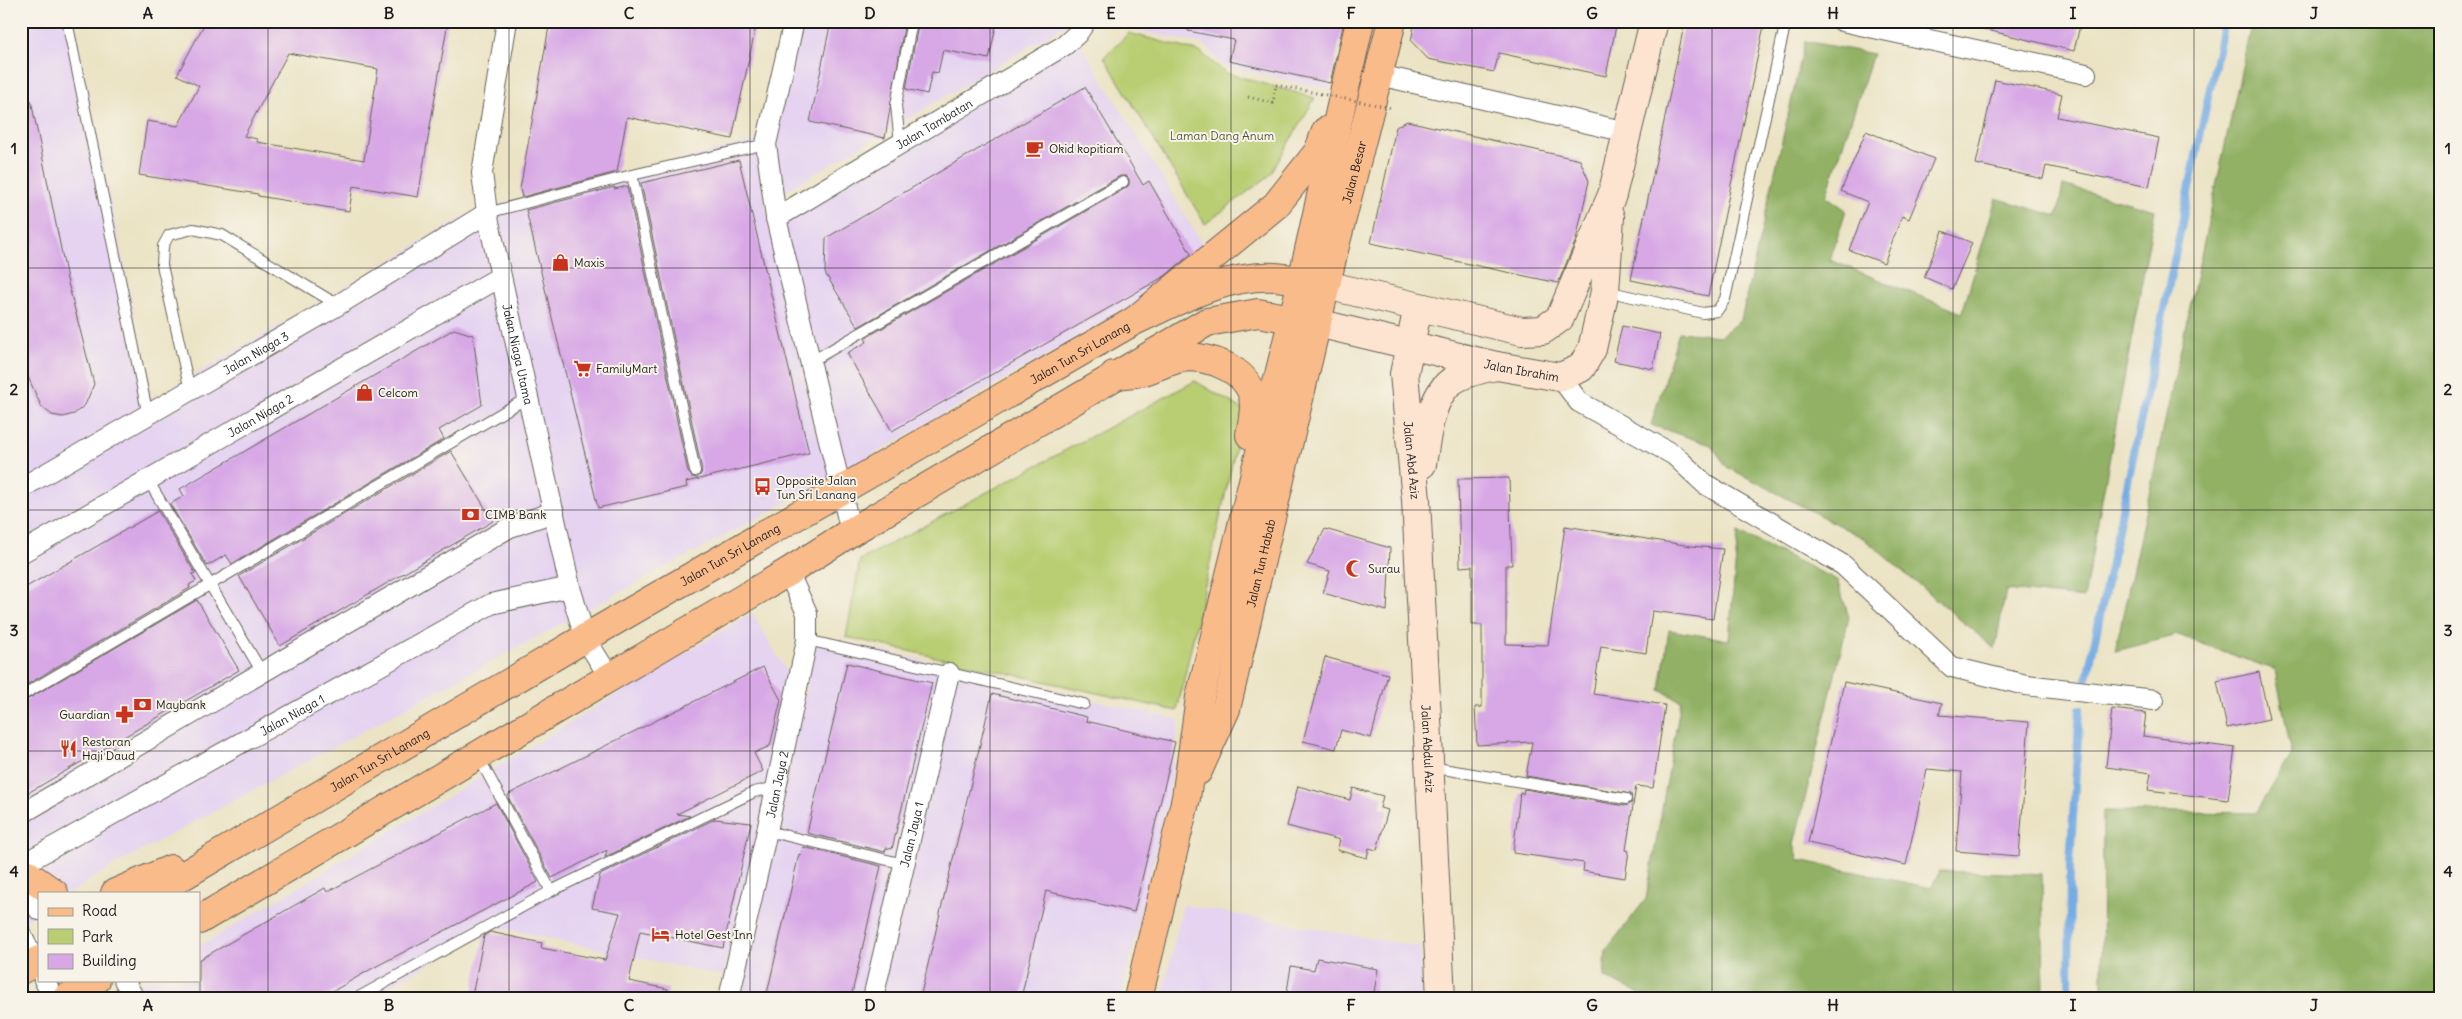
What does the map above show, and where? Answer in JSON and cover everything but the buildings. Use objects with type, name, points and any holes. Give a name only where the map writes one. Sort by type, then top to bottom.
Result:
[{"type":"main road","name":"Jalan Besar","points":[[1314,283],[1344,89],[1360,21]]},
{"type":"main road","name":"Jalan Besar","points":[[1305,320],[1314,283],[1379,76],[1392,21]]},
{"type":"main road","points":[[1134,321],[1276,205],[1318,152],[1344,89]]},
{"type":"main road","name":"Jalan Tun Sri Lanang","points":[[156,892],[585,638],[1134,321],[1192,294],[1237,280],[1275,277],[1314,283]]},
{"type":"main road","points":[[200,919],[788,572],[851,532],[1114,375],[1207,322],[1258,312],[1305,320]]},
{"type":"main road","name":"Jalan Tun Habab","points":[[1138,998],[1186,798],[1200,696],[1244,516],[1305,320]]},
{"type":"main road","name":"Jalan Tun Habab","points":[[1186,798],[1226,709],[1305,320]]},
{"type":"main road","points":[[1114,375],[1140,372],[1183,358],[1195,358],[1228,368],[1245,381],[1250,388],[1254,406],[1247,451],[1244,516]]},
{"type":"main road","points":[[117,892],[178,866],[215,857]]},
{"type":"main road","points":[[21,870],[53,892]]},
{"type":"street","name":"Jalan Niaga Utama","points":[[507,21],[482,172],[487,213],[570,587],[585,638],[610,678]]},
{"type":"street","points":[[794,21],[766,144],[776,218],[851,532]]},
{"type":"street","name":"Jalan Tambatan","points":[[776,218],[1065,45],[1077,34],[1086,21]]},
{"type":"street","name":"Jalan Ibrahim","points":[[1305,320],[1498,366],[1560,377],[1581,368],[1592,349],[1605,291],[1612,195],[1654,21]]},
{"type":"street","points":[[1842,21],[2086,74]]},
{"type":"street","points":[[1379,76],[1627,132]]},
{"type":"street","name":"Jalan Ibrahim","points":[[1314,283],[1522,331],[1543,330],[1560,318],[1612,195]]},
{"type":"street","name":"Jalan Niaga 3","points":[[21,488],[338,305],[487,213]]},
{"type":"street","name":"Jalan Niaga 2","points":[[21,552],[500,277]]},
{"type":"street","name":"Jalan Abd Aziz","points":[[1416,500],[1404,374],[1408,345],[1418,307]]},
{"type":"street","name":"Jalan Abd Aziz","points":[[1416,500],[1429,427],[1437,400],[1451,381],[1477,371],[1498,366]]},
{"type":"street","points":[[1560,377],[1579,402],[1674,456],[1705,484],[1843,565],[1952,667],[2026,685],[2154,700]]},
{"type":"street","name":"Jalan Abdul Aziz","points":[[1416,500],[1441,998]]},
{"type":"street","points":[[21,814],[263,674],[510,527],[554,512]]},
{"type":"street","name":"Jalan Jaya 2","points":[[728,998],[777,787],[807,640],[807,613],[788,572]]},
{"type":"street","name":"Jalan Niaga 1","points":[[21,865],[491,604],[570,587]]},
{"type":"street","name":"Jalan Jaya 1","points":[[873,998],[949,672]]},
{"type":"street","points":[[21,876],[38,908]]},
{"type":"street","points":[[21,934],[35,969]]},
{"type":"street","points":[[44,982],[54,998]]},
{"type":"street","points":[[125,982],[134,998]]},
{"type":"lane","points":[[67,21],[148,416]]},
{"type":"lane","points":[[900,144],[896,105],[912,21]]},
{"type":"lane","points":[[1605,291],[1703,313],[1717,311],[1725,299],[1786,21]]},
{"type":"lane","points":[[487,213],[632,175],[766,144]]},
{"type":"lane","points":[[632,175],[694,471]]},
{"type":"lane","points":[[810,362],[1123,182]]},
{"type":"lane","points":[[190,391],[162,265],[163,246],[170,235],[193,229],[207,230],[232,239],[338,305]]},
{"type":"lane","points":[[21,696],[527,398]]},
{"type":"lane","points":[[148,480],[263,674]]},
{"type":"lane","points":[[807,640],[1084,704]]},
{"type":"lane","points":[[478,756],[551,891]]},
{"type":"lane","points":[[1429,767],[1626,799]]},
{"type":"lane","points":[[357,998],[551,891],[754,792],[777,787]]},
{"type":"lane","points":[[767,832],[904,864]]},
{"type":"path","points":[[1248,97],[1273,103],[1276,85],[1392,108]]},
{"type":"path","points":[[1390,116],[1393,103]]},
{"type":"shaded area","points":[[21,21],[73,21],[152,400],[476,210],[759,140],[766,213],[1072,30],[1206,250],[1143,300],[848,469],[113,866],[72,892],[38,892],[38,913],[21,923]]},
{"type":"shaded area","points":[[796,21],[1073,21],[782,193],[774,141]]},
{"type":"shaded area","points":[[1089,21],[1345,21],[1329,89],[1222,66],[1205,44]]},
{"type":"shaded area","points":[[752,613],[790,677],[748,873],[723,976],[496,927],[368,998],[116,998],[142,982],[200,982],[200,946]]},
{"type":"shaded area","points":[[818,636],[1179,720],[1169,795],[1121,998],[737,998]]},
{"type":"shaded area","points":[[1183,905],[1420,947],[1422,998],[1162,998]]},
{"type":"green space","points":[[2252,21],[2441,21],[2441,998],[2102,998],[2103,811],[2256,813],[2292,754],[2275,670],[2178,635],[2115,651]]},
{"type":"green space","name":"Laman Dang Anum","points":[[1129,33],[1200,52],[1226,73],[1315,98],[1270,175],[1205,224],[1104,57]]},
{"type":"green space","points":[[1805,41],[1873,54],[1826,196],[1846,210],[1830,260],[1962,313],[1996,198],[2057,216],[2063,185],[2155,210],[2084,598],[2006,590],[1995,649],[1863,538],[1727,467],[1711,445],[1651,425],[1679,332],[1720,336],[1741,320]]},
{"type":"green space","points":[[1195,381],[1244,410],[1177,711],[846,637],[860,560]]},
{"type":"green space","points":[[1738,532],[1837,580],[1849,617],[1794,844],[1799,860],[1931,888],[1940,871],[2042,874],[2044,998],[1650,998],[1604,977],[1606,950],[1646,899],[1681,701],[1660,690],[1669,630],[1729,640]]},
{"type":"waterway","points":[[2087,678],[2224,21]]},
{"type":"waterway","points":[[2069,998],[2070,863],[2080,709]]},
{"type":"place","name":"Okid kopitiam","points":[[1035,148]]},
{"type":"place","name":"Maxis","points":[[560,262]]},
{"type":"place","name":"FamilyMart","points":[[582,368]]},
{"type":"place","name":"Celcom","points":[[364,392]]},
{"type":"place","name":"Opposite Jalan Tun Sri Lanang","points":[[762,487]]},
{"type":"place","name":"CIMB Bank","points":[[471,514]]},
{"type":"place","name":"Surau","points":[[1354,568]]},
{"type":"place","name":"Maybank","points":[[142,704]]},
{"type":"place","name":"Guardian","points":[[124,714]]},
{"type":"place","name":"Restoran Haji Daud","points":[[68,748]]},
{"type":"place","name":"Hotel Gest Inn","points":[[661,934]]}]
